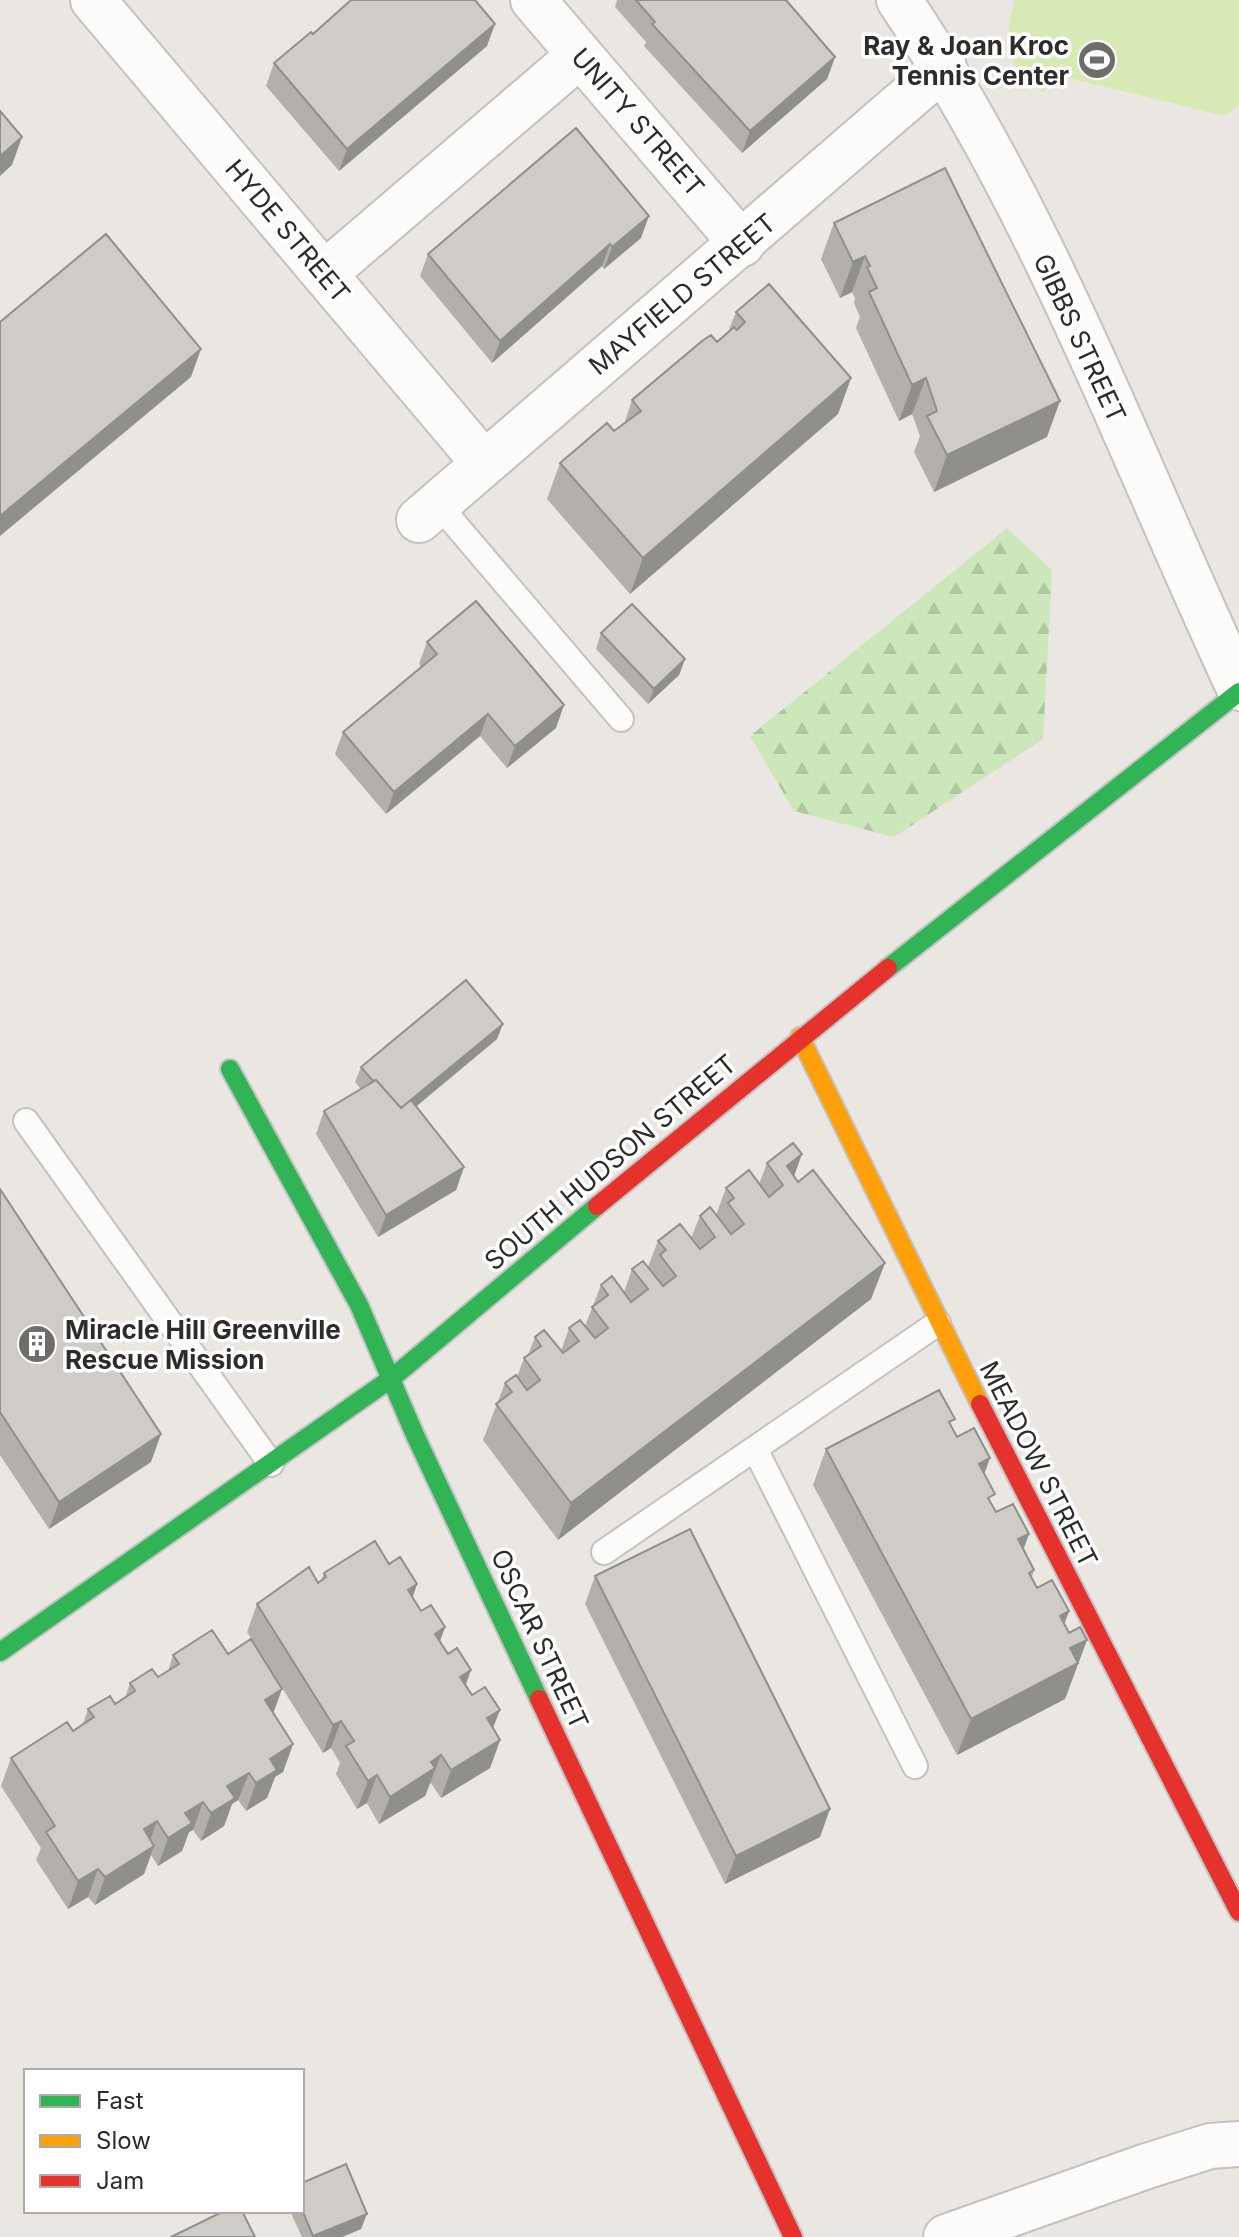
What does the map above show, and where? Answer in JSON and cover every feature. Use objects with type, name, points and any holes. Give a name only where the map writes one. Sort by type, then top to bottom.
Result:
[{"type":"street","name":"HYDE STREET","points":[[93,0],[483,462]]},
{"type":"street","name":"UNITY STREET","points":[[533,0],[742,244]]},
{"type":"street","name":"GIBBS STREET","points":[[899,0],[944,67],[1076,320],[1239,690]]},
{"type":"street","points":[[324,274],[580,55]]},
{"type":"street","name":"MAYFIELD STREET","points":[[428,512],[944,67]]},
{"type":"street","name":"SOUTH HUDSON STREET","points":[[0,1652],[392,1378],[800,1037],[1239,690]]},
{"type":"street","name":"MEADOW STREET","points":[[800,1037],[938,1323],[1239,1912]]},
{"type":"street","name":"OSCAR STREET","points":[[230,1069],[359,1305],[793,2237]]},
{"type":"street","points":[[946,2237],[1210,2146],[1239,2144]]},
{"type":"lane","points":[[428,512],[621,719]]},
{"type":"lane","points":[[26,1121],[271,1464]]},
{"type":"lane","points":[[604,1552],[938,1323]]},
{"type":"lane","points":[[755,1449],[915,1766]]},
{"type":"green space","name":"Ray & Joan Kroc Tennis Center","points":[[1015,0],[1239,0],[1239,105],[1224,116],[1053,74],[1043,92],[1021,74],[1010,53],[1009,28]]},
{"type":"green space","points":[[1007,528],[1052,570],[1043,739],[894,837],[794,811],[750,736]]},
{"type":"building","points":[[351,0],[475,0],[495,24],[347,149],[274,63]]},
{"type":"building","points":[[636,0],[786,0],[835,57],[750,131],[652,24],[655,22]]},
{"type":"building","points":[[0,111],[22,137],[0,156]]},
{"type":"building","points":[[576,128],[649,216],[612,247],[610,244],[500,341],[428,254]]},
{"type":"building","points":[[945,168],[1060,401],[947,455],[927,416],[937,411],[926,378],[912,385],[869,292],[877,288],[867,267],[870,266],[865,256],[853,262],[834,223]]},
{"type":"building","points":[[106,234],[201,349],[0,516],[0,322]]},
{"type":"building","points":[[769,284],[851,378],[643,558],[560,463],[607,423],[614,431],[641,411],[632,400],[702,341],[711,335],[717,342],[734,327],[737,330],[745,322],[736,312]]},
{"type":"building","points":[[476,601],[564,705],[515,746],[488,714],[394,792],[343,732],[437,654],[427,642]]},
{"type":"building","points":[[632,604],[685,659],[654,689],[601,633]]},
{"type":"building","points":[[466,980],[503,1024],[401,1108],[361,1067]]},
{"type":"building","points":[[376,1080],[401,1108],[411,1100],[464,1167],[386,1215],[324,1111]]},
{"type":"building","points":[[793,1143],[802,1154],[787,1166],[798,1182],[813,1170],[885,1263],[571,1503],[496,1404],[512,1392],[505,1383],[516,1375],[527,1390],[540,1380],[524,1358],[541,1346],[535,1337],[544,1330],[563,1353],[579,1341],[569,1328],[580,1320],[595,1338],[608,1328],[592,1307],[608,1295],[601,1285],[612,1276],[631,1302],[648,1289],[632,1269],[643,1261],[663,1286],[676,1276],[660,1255],[666,1250],[658,1241],[680,1224],[700,1249],[715,1237],[700,1216],[710,1207],[731,1234],[744,1224],[728,1203],[734,1198],[726,1188],[749,1170],[769,1197],[783,1185],[767,1163]]},
{"type":"building","name":"Miracle Hill Greenville Rescue Mission","points":[[0,1189],[161,1434],[59,1502],[0,1412]]},
{"type":"building","points":[[939,1390],[955,1419],[949,1422],[957,1437],[974,1428],[990,1458],[979,1464],[995,1494],[988,1498],[996,1512],[1013,1504],[1029,1534],[1018,1539],[1034,1570],[1029,1573],[1037,1588],[1052,1580],[1069,1611],[1060,1616],[1069,1633],[1080,1627],[1087,1640],[1070,1648],[1078,1663],[971,1719],[826,1449]]},
{"type":"building","points":[[690,1529],[830,1809],[736,1856],[595,1576]]},
{"type":"building","points":[[375,1541],[389,1564],[400,1557],[417,1584],[408,1590],[421,1611],[431,1605],[445,1627],[435,1634],[448,1654],[457,1648],[471,1670],[460,1677],[472,1695],[485,1687],[500,1710],[487,1718],[500,1740],[451,1770],[441,1755],[431,1762],[435,1768],[390,1797],[377,1775],[368,1781],[346,1746],[354,1741],[341,1721],[333,1725],[257,1604],[309,1567],[318,1583],[326,1577],[324,1573]]},
{"type":"building","points":[[212,1630],[228,1654],[251,1639],[282,1689],[265,1700],[293,1744],[270,1759],[277,1770],[256,1783],[249,1773],[227,1786],[235,1798],[211,1813],[203,1802],[185,1813],[192,1823],[168,1838],[157,1821],[144,1829],[154,1846],[105,1877],[98,1869],[78,1881],[46,1832],[55,1826],[11,1758],[67,1722],[73,1731],[94,1717],[88,1709],[110,1696],[115,1704],[135,1691],[130,1683],[152,1669],[158,1677],[179,1664],[173,1655]]},
{"type":"building","points":[[346,2164],[367,2214],[313,2236],[303,2213],[304,2182]]},
{"type":"building","points":[[220,2213],[243,2213],[255,2237],[171,2237]]},
{"type":"traffic: fast","points":[[888,968],[1239,692]]},
{"type":"traffic: fast","points":[[230,1069],[359,1305],[415,1435],[539,1699]]},
{"type":"traffic: fast","points":[[0,1652],[392,1378],[597,1206]]},
{"type":"traffic: slow","points":[[800,1037],[980,1404]]},
{"type":"traffic: jam","points":[[597,1206],[888,968]]},
{"type":"traffic: jam","points":[[980,1404],[1239,1912]]},
{"type":"traffic: jam","points":[[539,1699],[793,2237]]},
{"type":"place","name":"Ray & Joan Kroc Tennis Center","points":[[1097,60]]},
{"type":"place","name":"Miracle Hill Greenville Rescue Mission","points":[[37,1344]]}]
